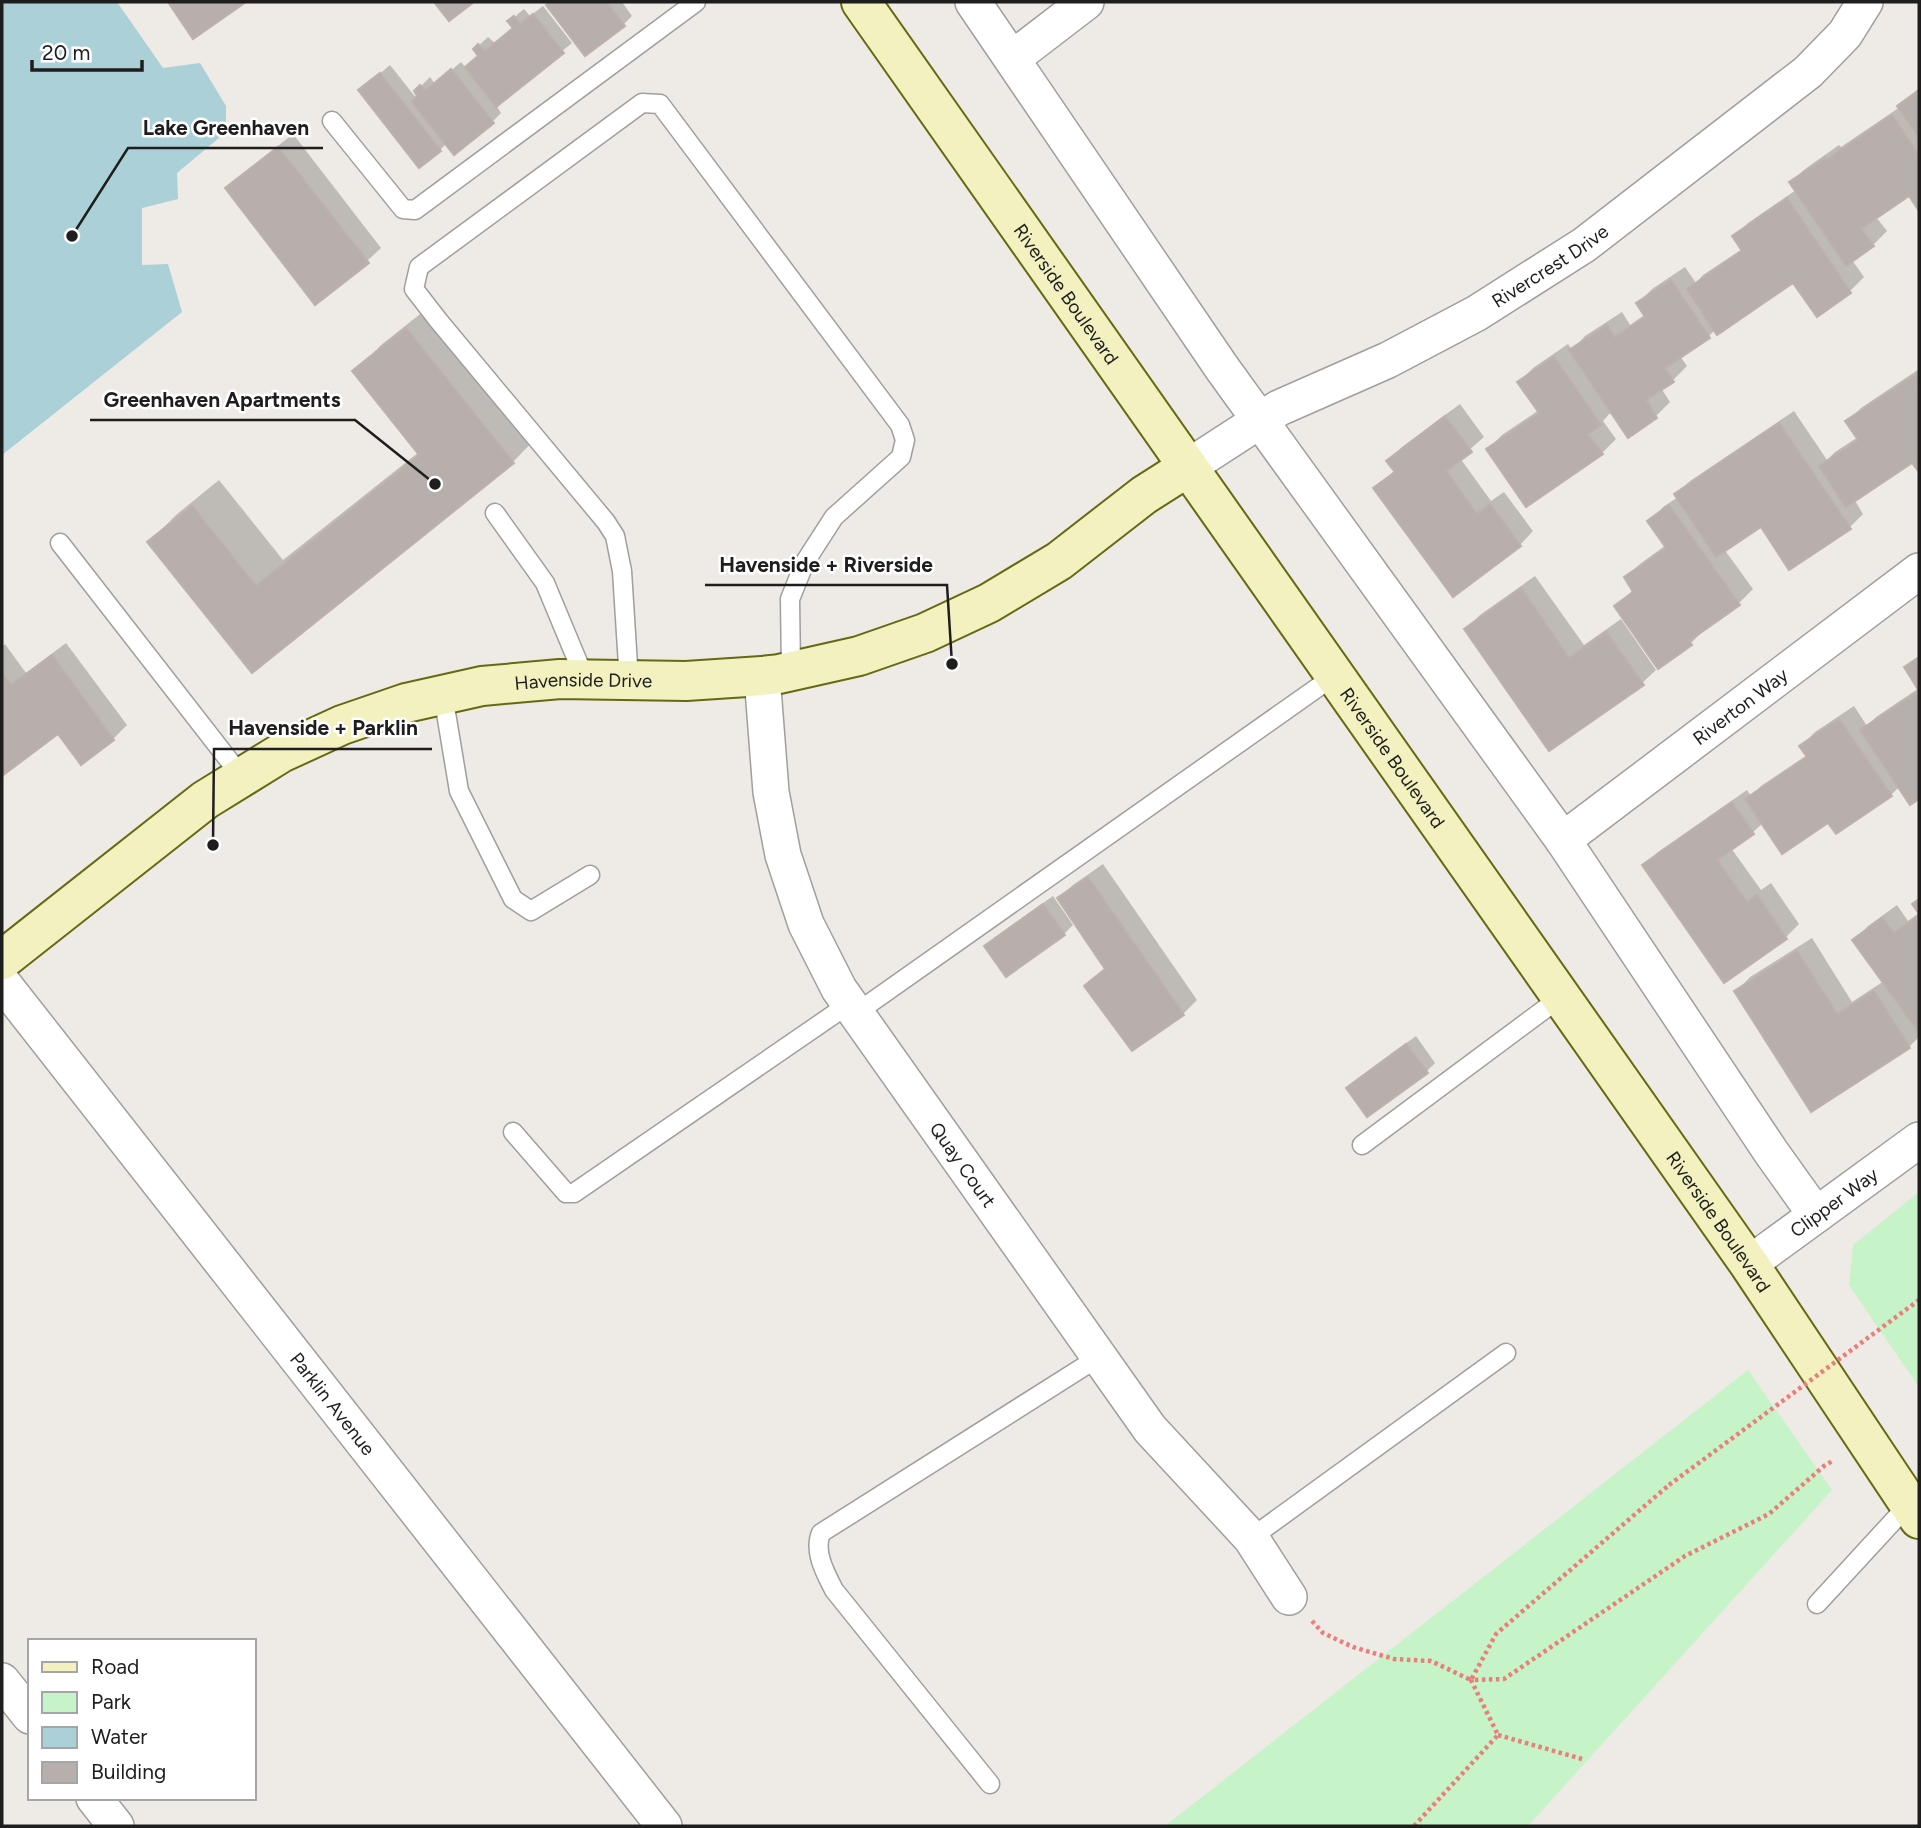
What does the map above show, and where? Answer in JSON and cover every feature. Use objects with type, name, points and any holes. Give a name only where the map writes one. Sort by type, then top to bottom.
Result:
[{"type":"main road","name":"Riverside Boulevard","points":[[861,2],[1749,1264],[1914,1511]]},
{"type":"main road","name":"Havenside Drive","points":[[2,960],[205,800],[281,753],[342,725],[406,703],[482,686],[560,679],[686,681],[777,673],[859,656],[925,633],[989,603],[1059,561],[1144,495],[1188,467]]},
{"type":"street","points":[[973,2],[1222,368],[1563,840],[1816,1215]]},
{"type":"street","points":[[1013,58],[1086,2]]},
{"type":"street","name":"Rivercrest Drive","points":[[1188,467],[1279,408],[1388,360],[1477,313],[1584,245],[1808,72],[1845,34],[1865,2]]},
{"type":"street","name":"Riverton Way","points":[[1563,840],[1919,571]]},
{"type":"street","name":"Quay Court","points":[[777,673],[771,792],[783,855],[806,924],[839,989],[1150,1429],[1251,1538],[1289,1597]]},
{"type":"street","name":"Parklin Avenue","points":[[2,982],[664,1826]]},
{"type":"street","name":"Clipper Way","points":[[1749,1264],[1919,1140]]},
{"type":"street","points":[[2,1681],[28,1714]]},
{"type":"street","points":[[96,1800],[116,1826]]},
{"type":"lane","points":[[332,121],[402,209],[415,210],[696,2]]},
{"type":"lane","points":[[629,681],[622,571],[615,536],[414,289],[419,267],[642,103],[660,104],[901,425],[905,440],[901,457],[834,517],[805,562],[790,599],[777,673]]},
{"type":"lane","points":[[495,513],[545,583],[584,679]]},
{"type":"lane","points":[[60,542],[242,777]]},
{"type":"lane","points":[[513,1132],[566,1193],[574,1193],[853,1008],[1334,676]]},
{"type":"lane","points":[[443,695],[459,791],[513,899],[531,911],[590,875]]},
{"type":"lane","points":[[1362,1145],[1561,997]]},
{"type":"lane","points":[[1251,1538],[1506,1353]]},
{"type":"lane","points":[[990,1784],[834,1590],[825,1573],[819,1539],[821,1533],[1099,1357]]},
{"type":"lane","points":[[1817,1604],[1914,1511]]},
{"type":"path","points":[[1471,1680],[1496,1634],[1669,1485],[1919,1300]]},
{"type":"path","points":[[1323,1633],[1353,1647],[1394,1659],[1432,1661],[1471,1680],[1504,1679],[1685,1556],[1769,1514],[1824,1466]]},
{"type":"path","points":[[1471,1680],[1498,1735],[1582,1759]]},
{"type":"path","points":[[1414,1826],[1498,1735]]},
{"type":"green space","points":[[1919,1192],[1919,1387],[1849,1285],[1853,1245]]},
{"type":"green space","points":[[1748,1370],[1832,1490],[1528,1826],[1165,1826]]},
{"type":"water","points":[[2,2],[117,2],[163,68],[200,63],[226,106],[226,132],[177,173],[178,199],[142,208],[142,265],[168,264],[182,312],[2,455]]},
{"type":"building","points":[[168,2],[246,2],[193,39]]},
{"type":"building","points":[[434,2],[474,2],[449,21]]},
{"type":"building","points":[[550,2],[607,2],[625,26],[585,56],[546,5]]},
{"type":"building","points":[[533,14],[564,53],[496,107],[465,67],[478,56],[473,49],[478,44],[485,51],[513,28],[507,21],[514,16],[520,24]]},
{"type":"building","points":[[451,69],[494,123],[454,155],[412,102],[417,96],[414,91],[420,85],[425,91]]},
{"type":"building","points":[[380,73],[441,151],[419,168],[358,90]]},
{"type":"building","points":[[1919,90],[1919,137],[1897,106]]},
{"type":"building","points":[[1892,115],[1919,155],[1919,211],[1909,196],[1861,229],[1874,246],[1846,266],[1789,182]]},
{"type":"building","points":[[278,147],[369,263],[315,305],[225,188]]},
{"type":"building","points":[[1787,198],[1851,293],[1817,317],[1793,283],[1717,335],[1687,289],[1742,251],[1732,236]]},
{"type":"building","points":[[1671,280],[1710,338],[1665,368],[1674,382],[1646,400],[1657,418],[1628,438],[1569,350],[1607,325],[1615,337],[1645,317],[1636,303]]},
{"type":"building","points":[[406,328],[514,463],[252,673],[147,542],[192,506],[256,586],[419,455],[352,371]]},
{"type":"building","points":[[1554,357],[1601,425],[1588,434],[1603,454],[1526,507],[1486,449],[1539,413],[1517,382]]},
{"type":"building","points":[[1918,373],[1919,472],[1912,463],[1846,507],[1819,466],[1858,440],[1845,421]]},
{"type":"building","points":[[1445,416],[1472,452],[1446,471],[1477,514],[1490,504],[1521,546],[1453,597],[1373,488],[1395,472],[1386,461]]},
{"type":"building","points":[[1779,423],[1851,529],[1789,570],[1761,527],[1716,557],[1674,494]]},
{"type":"building","points":[[1669,505],[1740,605],[1689,641],[1692,645],[1658,669],[1614,606],[1633,592],[1624,577],[1666,548],[1647,521]]},
{"type":"building","points":[[1521,588],[1569,658],[1606,632],[1644,685],[1549,751],[1464,629]]},
{"type":"building","points":[[52,655],[114,740],[81,765],[58,734],[2,776],[2,673],[11,685]]},
{"type":"building","points":[[1919,657],[1919,691],[1904,667]]},
{"type":"building","points":[[1919,691],[1919,799],[1910,805],[1860,730]]},
{"type":"building","points":[[1839,719],[1892,796],[1836,834],[1828,823],[1782,854],[1745,799],[1807,757],[1799,746]]},
{"type":"building","points":[[1732,802],[1754,834],[1717,860],[1747,902],[1757,895],[1787,939],[1724,983],[1642,865]]},
{"type":"building","points":[[1088,877],[1184,1015],[1132,1051],[1084,986],[1105,969],[1057,898]]},
{"type":"building","points":[[1919,899],[1919,914],[1912,904]]},
{"type":"building","points":[[1043,904],[1065,935],[1006,977],[984,946]]},
{"type":"building","points":[[1919,915],[1918,1031],[1852,940],[1882,918],[1894,933]]},
{"type":"building","points":[[1797,951],[1837,1014],[1874,991],[1910,1048],[1811,1112],[1734,991]]},
{"type":"building","points":[[1406,1044],[1428,1073],[1367,1117],[1346,1088]]},
{"type":"place","name":"Lake Greenhaven","points":[[72,236]]},
{"type":"place","name":"Greenhaven Apartments","points":[[435,484]]},
{"type":"place","name":"Havenside + Riverside","points":[[952,664]]},
{"type":"place","name":"Havenside + Parklin","points":[[213,845]]}]
